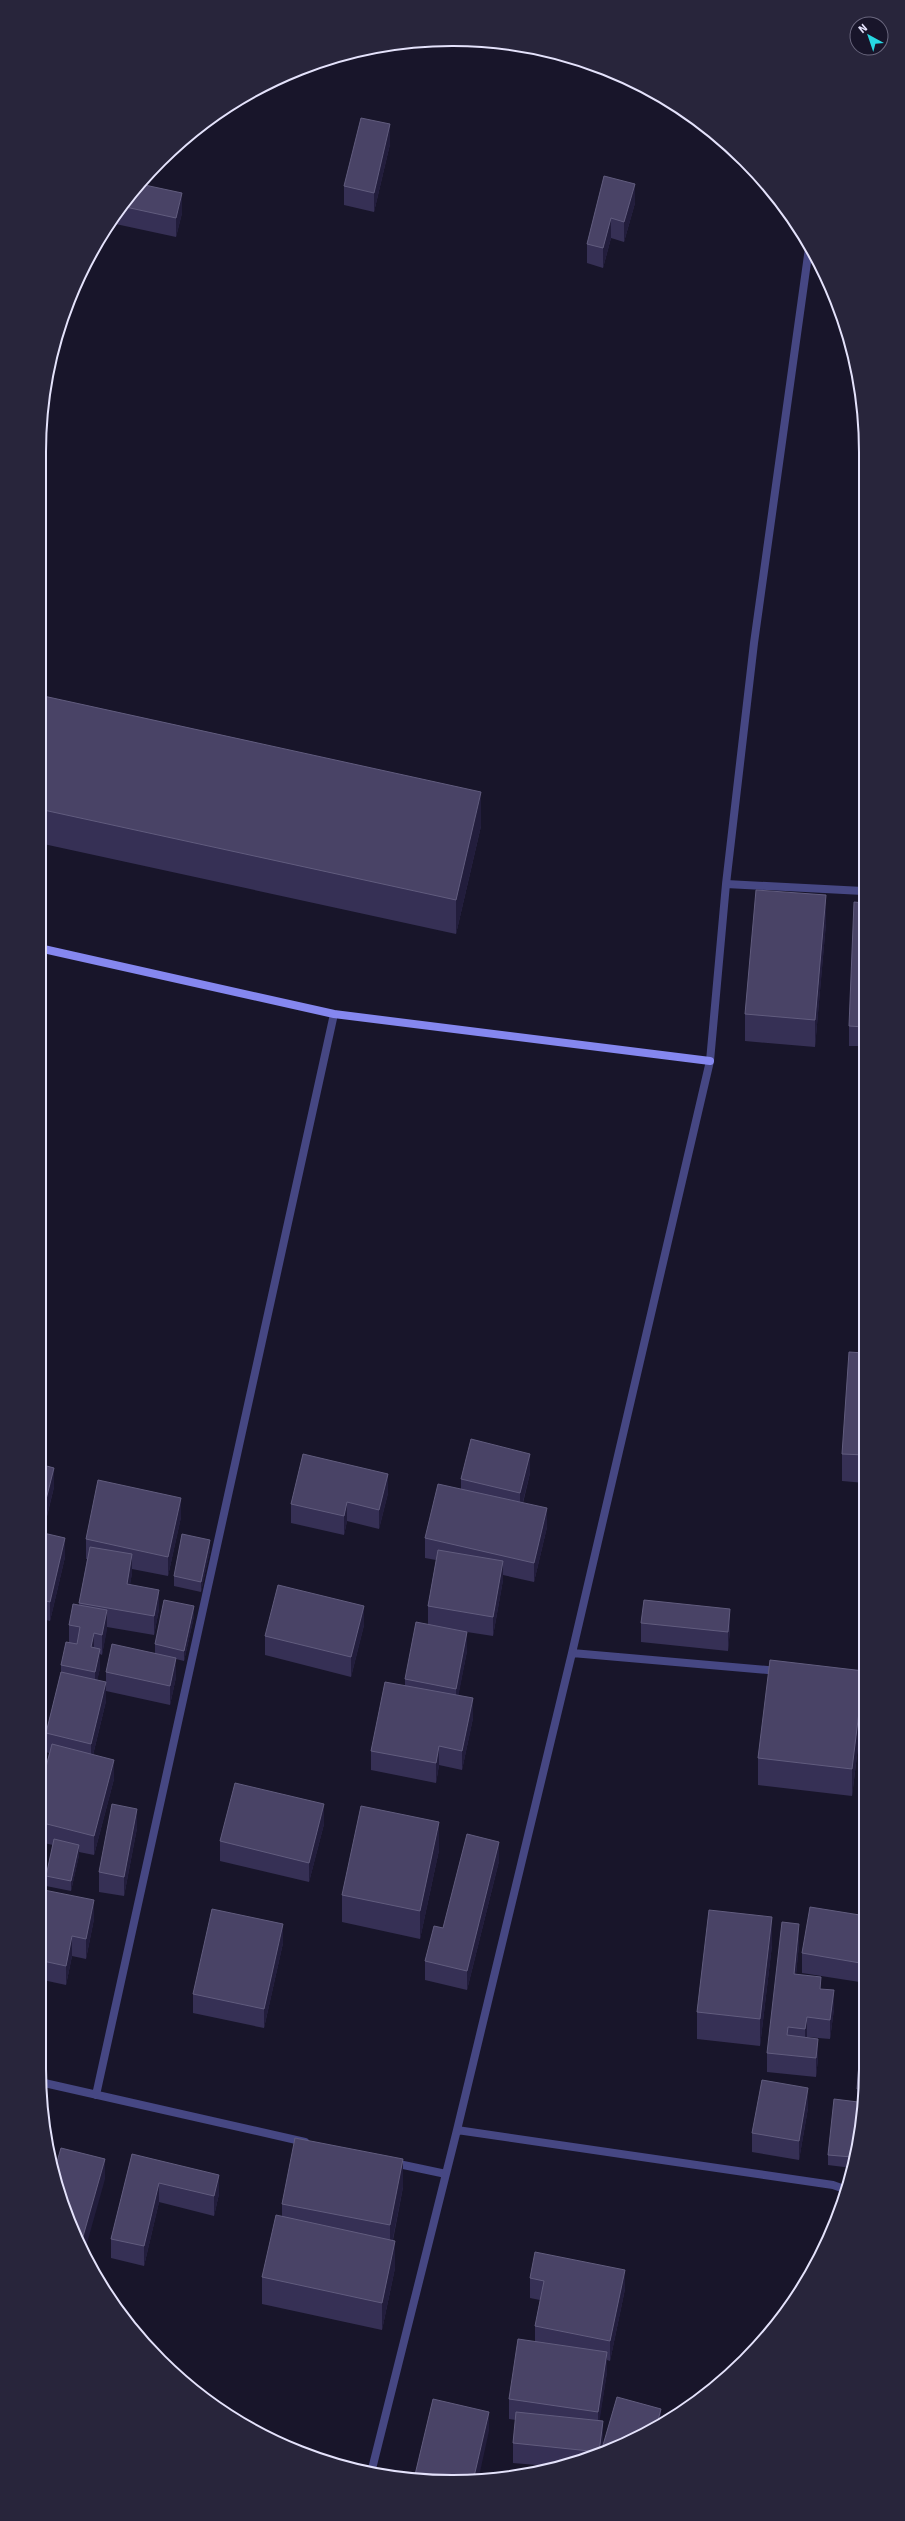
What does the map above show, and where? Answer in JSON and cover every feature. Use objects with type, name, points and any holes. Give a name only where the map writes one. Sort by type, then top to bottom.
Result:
[{"type":"street","points":[[373,2467],[457,2130],[572,1654],[710,1061],[726,884],[754,643],[808,255]]},
{"type":"street","points":[[726,884],[859,891]]},
{"type":"street","points":[[46,950],[334,1014],[710,1061]]},
{"type":"street","points":[[96,2095],[334,1014]]},
{"type":"street","points":[[572,1654],[786,1671]]},
{"type":"street","points":[[47,2084],[314,2144]]},
{"type":"street","points":[[457,2130],[833,2185],[841,2188]]},
{"type":"street","points":[[384,2160],[446,2174]]},
{"type":"building","points":[[361,118],[390,124],[374,193],[344,186]]},
{"type":"building","points":[[604,176],[635,184],[624,222],[611,218],[603,248],[587,244]]},
{"type":"building","points":[[146,185],[182,193],[176,218],[128,208]]},
{"type":"building","points":[[46,697],[481,792],[456,900],[46,811]]},
{"type":"building","points":[[756,890],[826,895],[815,1020],[745,1014]]},
{"type":"building","points":[[854,902],[859,902],[859,1027],[849,1026]]},
{"type":"building","points":[[849,1352],[859,1353],[859,1455],[842,1454]]},
{"type":"building","points":[[471,1439],[530,1454],[520,1493],[461,1479]]},
{"type":"building","points":[[303,1454],[388,1474],[379,1510],[347,1502],[344,1516],[291,1504]]},
{"type":"building","points":[[46,1466],[54,1468],[46,1499]]},
{"type":"building","points":[[98,1480],[181,1498],[168,1557],[86,1539]]},
{"type":"building","points":[[438,1484],[547,1508],[534,1563],[425,1538]]},
{"type":"building","points":[[46,1534],[65,1538],[50,1602],[46,1601]]},
{"type":"building","points":[[182,1534],[210,1540],[201,1582],[174,1576]]},
{"type":"building","points":[[90,1547],[132,1554],[127,1584],[159,1590],[154,1616],[79,1603]]},
{"type":"building","points":[[438,1550],[503,1561],[493,1617],[428,1606]]},
{"type":"building","points":[[278,1585],[364,1606],[351,1657],[265,1636]]},
{"type":"building","points":[[164,1600],[194,1606],[184,1651],[155,1644]]},
{"type":"building","points":[[644,1600],[730,1609],[728,1632],[641,1623]]},
{"type":"building","points":[[73,1604],[107,1610],[102,1635],[94,1633],[91,1647],[100,1649],[95,1672],[61,1665],[66,1642],[77,1644],[80,1627],[69,1625]]},
{"type":"building","points":[[416,1622],[467,1632],[456,1689],[405,1679]]},
{"type":"building","points":[[112,1644],[176,1658],[170,1686],[106,1672]]},
{"type":"building","points":[[770,1660],[859,1670],[859,1712],[852,1769],[758,1758]]},
{"type":"building","points":[[61,1672],[106,1682],[91,1744],[46,1733]]},
{"type":"building","points":[[385,1682],[473,1698],[462,1751],[439,1746],[436,1763],[371,1751]]},
{"type":"building","points":[[52,1744],[114,1760],[94,1836],[46,1824],[46,1767]]},
{"type":"building","points":[[235,1783],[324,1804],[309,1863],[220,1841]]},
{"type":"building","points":[[112,1804],[137,1809],[124,1877],[99,1872]]},
{"type":"building","points":[[361,1806],[439,1822],[420,1911],[342,1895]]},
{"type":"building","points":[[467,1834],[499,1842],[467,1971],[425,1961],[434,1926],[443,1928]]},
{"type":"building","points":[[54,1839],[79,1845],[71,1881],[46,1876]]},
{"type":"building","points":[[46,1890],[94,1900],[86,1939],[72,1936],[66,1966],[46,1962]]},
{"type":"building","points":[[810,1907],[859,1915],[859,1963],[802,1953]]},
{"type":"building","points":[[212,1909],[283,1924],[264,2009],[193,1994]]},
{"type":"building","points":[[709,1910],[772,1917],[760,2019],[697,2012]]},
{"type":"building","points":[[782,1922],[799,1924],[794,1974],[821,1977],[820,1989],[834,1990],[830,2020],[807,2017],[805,2029],[788,2027],[787,2035],[818,2039],[816,2058],[767,2053]]},
{"type":"building","points":[[859,2064],[858,2089],[857,2089]]},
{"type":"building","points":[[762,2080],[808,2088],[799,2141],[752,2133]]},
{"type":"building","points":[[834,2099],[857,2102],[856,2124],[849,2157],[828,2155]]},
{"type":"building","points":[[295,2138],[403,2159],[390,2225],[282,2204]]},
{"type":"building","points":[[61,2148],[105,2159],[83,2237],[68,2199],[57,2161]]},
{"type":"building","points":[[132,2154],[219,2175],[214,2196],[159,2183],[144,2246],[111,2239]]},
{"type":"building","points":[[276,2215],[395,2241],[382,2303],[262,2277]]},
{"type":"building","points":[[535,2252],[625,2270],[610,2341],[535,2326],[544,2281],[530,2278]]},
{"type":"building","points":[[518,2339],[607,2352],[598,2412],[509,2399]]},
{"type":"building","points":[[617,2397],[661,2409],[658,2419],[656,2421],[603,2446]]},
{"type":"building","points":[[433,2399],[489,2412],[475,2474],[415,2473]]},
{"type":"building","points":[[516,2412],[603,2421],[600,2447],[589,2451],[513,2443]]}]
